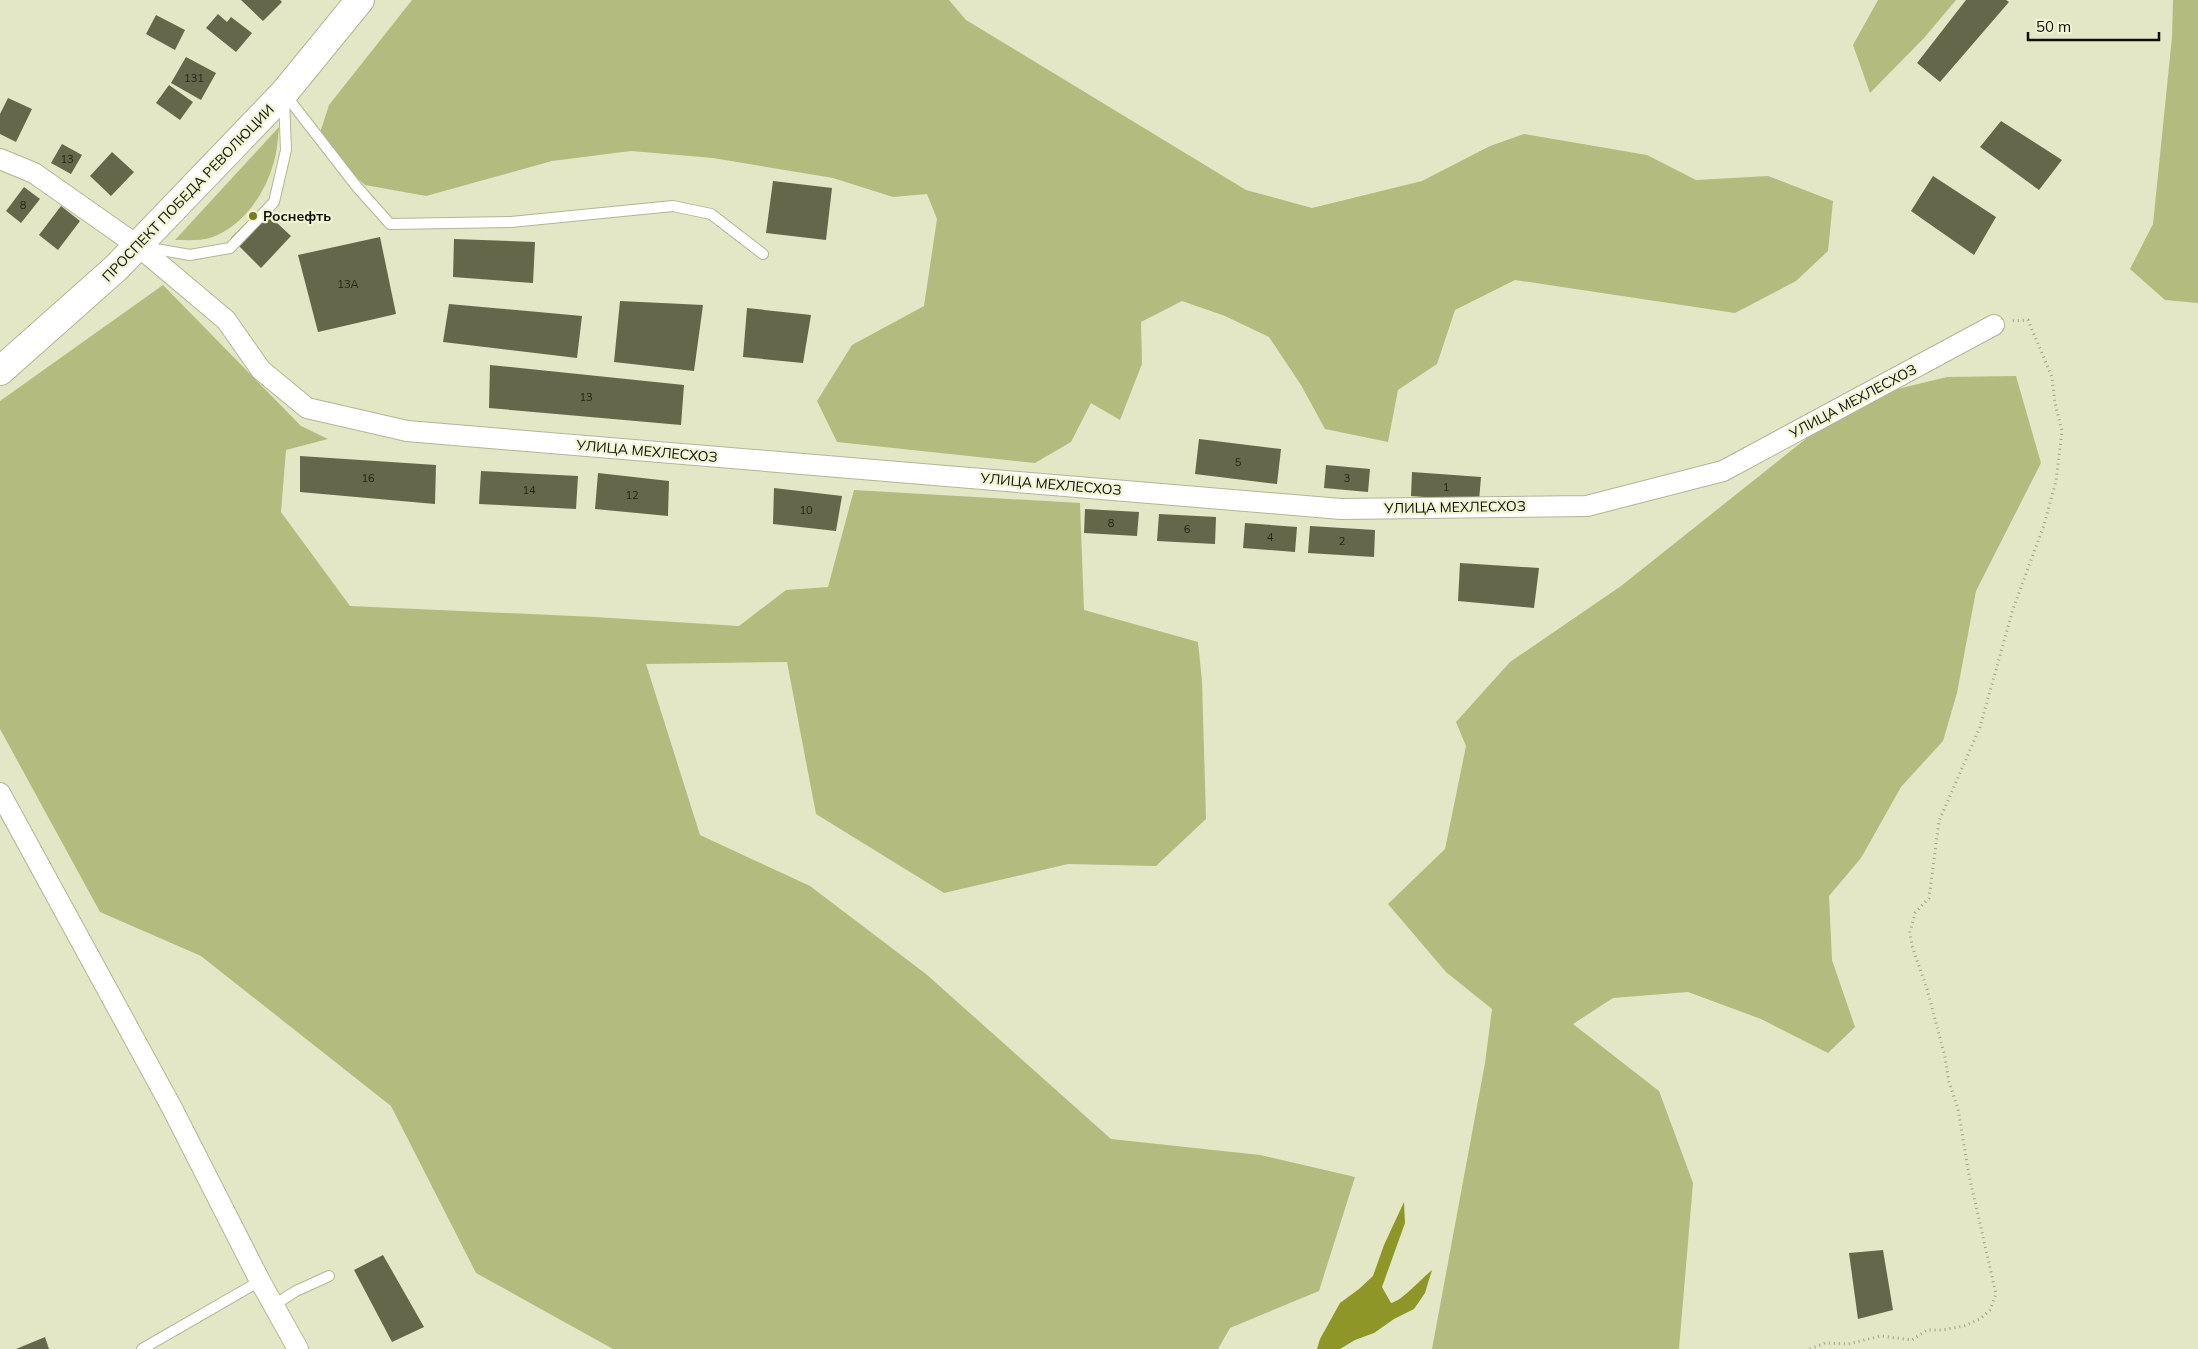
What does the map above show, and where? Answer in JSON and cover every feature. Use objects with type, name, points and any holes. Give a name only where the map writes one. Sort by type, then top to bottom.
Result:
[{"type":"main road","name":"ПРОСПЕКТ ПОБЕДА РЕВОЛЮЦИИ","points":[[0,371],[90,292],[138,246],[284,93],[360,0]]},
{"type":"street","name":"УЛИЦА МЕХЛЕСХОЗ","points":[[0,159],[34,173],[138,246],[226,320],[260,370],[307,408],[407,431],[1341,509],[1587,506],[1723,471],[1994,325]]},
{"type":"street","points":[[0,793],[172,1108],[260,1281],[298,1349]]},
{"type":"lane","points":[[138,246],[190,255],[230,248],[274,202],[286,150],[284,93]]},
{"type":"lane","points":[[284,93],[357,187],[390,224],[511,222],[673,206],[711,214],[763,254]]},
{"type":"lane","points":[[274,1305],[296,1291],[329,1276]]},
{"type":"lane","points":[[142,1349],[260,1281]]},
{"type":"path","points":[[1810,1349],[1825,1343],[1848,1344],[1881,1336],[1912,1340],[1927,1330],[1942,1330],[1964,1326],[1980,1319],[1990,1310],[1996,1294],[1969,1175],[1958,1109],[1949,1082],[1945,1057],[1927,989],[1912,946],[1910,932],[1915,913],[1929,898],[1940,821],[1980,727],[2013,609],[2044,524],[2056,481],[2062,444],[2062,432],[2055,403],[2052,377],[2028,320],[2017,320],[1994,325]]},
{"type":"shaded area","points":[[412,0],[949,0],[966,20],[1246,190],[1312,208],[1422,181],[1490,146],[1524,134],[1647,155],[1696,180],[1768,176],[1833,201],[1828,251],[1796,281],[1735,313],[1515,280],[1455,310],[1437,364],[1398,390],[1388,442],[1325,429],[1301,385],[1269,337],[1225,316],[1182,301],[1141,322],[1142,364],[1120,420],[1091,403],[1071,442],[1035,463],[837,442],[817,401],[852,345],[924,306],[937,219],[927,194],[893,197],[833,178],[713,158],[631,151],[552,161],[426,196],[365,185],[339,162],[319,136],[329,105]]},
{"type":"shaded area","points":[[1878,0],[1956,0],[1924,38],[1870,93],[1853,45]]},
{"type":"shaded area","points":[[2173,0],[2198,0],[2198,303],[2165,300],[2130,269],[2153,224],[2172,37]]},
{"type":"shaded area","points":[[279,127],[275,156],[269,177],[257,199],[241,219],[232,227],[210,238],[175,240]]},
{"type":"shaded area","points":[[163,285],[301,426],[328,439],[286,450],[281,512],[350,606],[595,617],[739,626],[786,590],[828,587],[854,490],[1080,503],[1084,610],[1198,642],[1202,681],[1206,819],[1156,866],[1068,864],[944,893],[816,814],[787,662],[646,664],[700,835],[810,886],[926,974],[1111,1139],[1260,1155],[1355,1177],[1319,1291],[1230,1328],[1218,1349],[613,1349],[476,1273],[391,1106],[201,956],[100,912],[0,729],[0,401]]},
{"type":"shaded area","points":[[2016,376],[2041,463],[1976,591],[1957,693],[1943,741],[1901,787],[1861,858],[1829,896],[1832,960],[1855,1027],[1828,1053],[1761,1019],[1688,992],[1613,998],[1573,1024],[1659,1091],[1693,1183],[1679,1349],[1432,1349],[1485,1063],[1492,1009],[1446,972],[1388,904],[1445,849],[1466,746],[1456,722],[1510,662],[1621,586],[1856,399],[1947,377]]},
{"type":"shaded area","points":[[1404,1202],[1405,1223],[1382,1287],[1391,1303],[1406,1294],[1432,1270],[1425,1293],[1414,1309],[1394,1319],[1374,1333],[1355,1340],[1340,1349],[1317,1349],[1320,1339],[1340,1303],[1373,1276],[1384,1245]]},
{"type":"building","points":[[241,0],[280,0],[282,2],[263,21]]},
{"type":"building","points":[[1966,0],[2006,0],[2009,2],[1940,82],[1917,63]]},
{"type":"building","points":[[218,14],[227,22],[231,17],[252,33],[236,52],[206,28]]},
{"type":"building","points":[[156,15],[185,30],[175,50],[146,34]]},
{"type":"building","points":[[186,57],[216,73],[201,100],[171,83]]},
{"type":"building","points":[[169,85],[193,102],[180,120],[156,103]]},
{"type":"building","points":[[8,98],[32,109],[16,142],[0,134],[0,114]]},
{"type":"building","points":[[2001,121],[2062,160],[2039,190],[1980,147]]},
{"type":"building","points":[[62,144],[82,155],[71,174],[51,163]]},
{"type":"building","points":[[112,152],[134,172],[111,196],[90,176]]},
{"type":"building","points":[[1933,176],[1996,217],[1974,255],[1911,211]]},
{"type":"building","points":[[773,181],[832,188],[826,240],[766,233]]},
{"type":"building","points":[[24,187],[40,199],[21,223],[6,211]]},
{"type":"building","points":[[61,206],[80,221],[58,250],[39,235]]},
{"type":"building","points":[[261,208],[291,236],[261,268],[231,238]]},
{"type":"building","points":[[380,237],[396,314],[318,332],[298,255]]},
{"type":"building","points":[[454,239],[535,242],[533,283],[453,277]]},
{"type":"building","points":[[620,301],[703,305],[694,371],[614,362]]},
{"type":"building","points":[[449,304],[582,316],[577,358],[443,342]]},
{"type":"building","points":[[747,308],[811,315],[803,363],[743,357]]},
{"type":"building","points":[[490,365],[684,385],[681,425],[489,408]]},
{"type":"building","points":[[1199,439],[1281,449],[1277,484],[1195,474]]},
{"type":"building","points":[[300,456],[436,465],[435,504],[300,492]]},
{"type":"building","points":[[1326,465],[1370,469],[1368,492],[1324,488]]},
{"type":"building","points":[[481,471],[578,476],[576,509],[479,504]]},
{"type":"building","points":[[1412,472],[1481,477],[1479,501],[1411,496]]},
{"type":"building","points":[[598,473],[669,481],[668,516],[595,509]]},
{"type":"building","points":[[774,488],[842,496],[836,531],[773,524]]},
{"type":"building","points":[[1085,509],[1139,512],[1137,536],[1084,533]]},
{"type":"building","points":[[1159,514],[1216,517],[1215,544],[1157,541]]},
{"type":"building","points":[[1245,523],[1297,527],[1295,552],[1243,548]]},
{"type":"building","points":[[1310,526],[1375,530],[1374,557],[1308,553]]},
{"type":"building","points":[[1460,563],[1539,568],[1534,608],[1458,601]]},
{"type":"building","points":[[1883,1250],[1893,1310],[1858,1319],[1849,1253]]},
{"type":"building","points":[[383,1255],[424,1327],[392,1342],[354,1270]]},
{"type":"building","points":[[45,1337],[49,1349],[16,1349]]},
{"type":"place","name":"Роснефть","points":[[253,216]]}]
